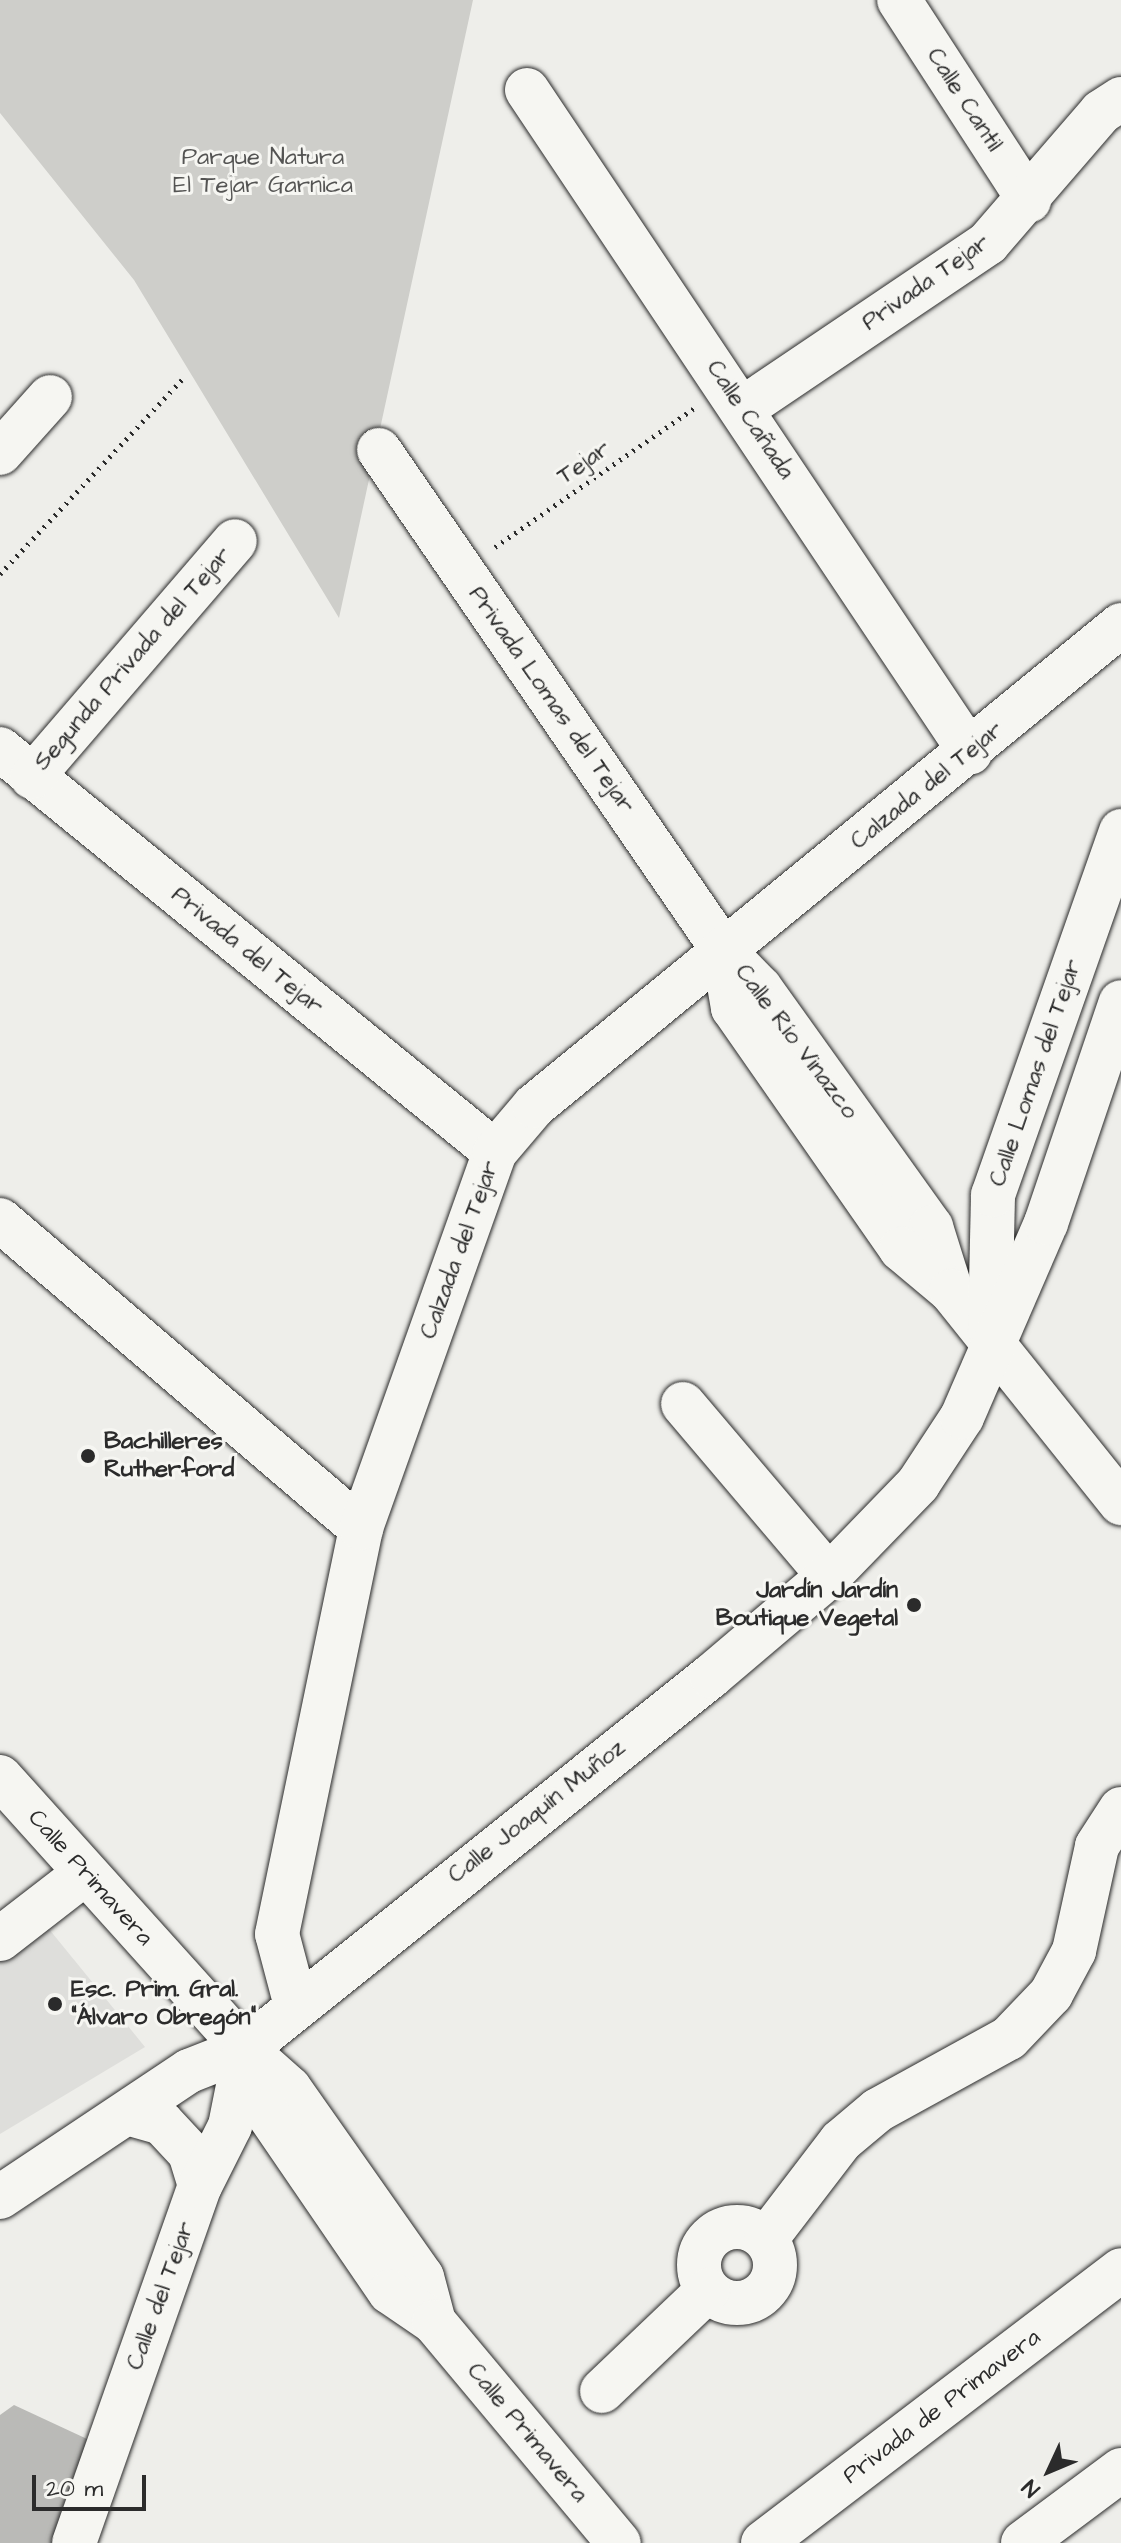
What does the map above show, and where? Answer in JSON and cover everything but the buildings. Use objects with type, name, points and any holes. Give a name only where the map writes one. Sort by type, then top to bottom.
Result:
[{"type":"street","name":"Calle Cantil","points":[[899,0],[1029,200]]},
{"type":"street","name":"Calle Cañada","points":[[527,90],[970,752]]},
{"type":"street","name":"Privada Tejar","points":[[735,397],[988,243],[1029,200],[1101,112],[1121,99]]},
{"type":"street","points":[[0,453],[50,397]]},
{"type":"street","name":"Privada Lomas del Tejar","points":[[379,450],[723,950]]},
{"type":"street","name":"Segunda Privada del Tejar","points":[[16,763],[235,541]]},
{"type":"street","name":"Calzada del Tejar","points":[[295,2002],[277,1934],[361,1528],[495,1152],[534,1106],[970,752],[1121,625]]},
{"type":"street","name":"Privada del Tejar","points":[[16,763],[495,1152]]},
{"type":"street","name":"Calle Lomas del Tejar","points":[[990,1342],[993,1195],[1121,831]]},
{"type":"street","name":"Calle Río Vinazco","points":[[723,950],[760,988],[931,1227],[951,1291],[1121,1503]]},
{"type":"street","points":[[990,1342],[1046,1223],[1121,1002]]},
{"type":"street","points":[[0,1220],[361,1528]]},
{"type":"street","name":"Calle Joaquín Muñoz","points":[[0,2197],[131,2114],[189,2071],[245,2049],[295,2002],[829,1576],[918,1484],[962,1417],[990,1342]]},
{"type":"street","points":[[683,1404],[829,1576]]},
{"type":"street","name":"Calle Primavera","points":[[0,1777],[84,1874],[245,2049],[266,2111],[390,2292],[434,2322],[619,2543]]},
{"type":"street","points":[[602,2391],[708,2290],[725,2302],[763,2294],[775,2267],[766,2239],[841,2141],[878,2110],[1009,2038],[1051,1994],[1074,1951],[1097,1846],[1121,1809]]},
{"type":"street","points":[[0,1939],[84,1874]]},
{"type":"street","name":"Calle del Tejar","points":[[74,2543],[200,2186],[230,2126],[245,2049]]},
{"type":"street","points":[[131,2114],[162,2123],[190,2153],[200,2186]]},
{"type":"street","name":"Privada de Primavera","points":[[763,2543],[1121,2270]]},
{"type":"street","points":[[1023,2543],[1121,2470]]},
{"type":"path","points":[[0,574],[185,376]]},
{"type":"path","name":"Tejar","points":[[462,570],[735,397]]},
{"type":"shaded area","name":"Esc. Prim. Gral. \"Álvaro Obregón\"","points":[[49,1929],[145,2047],[0,2134],[0,1960]]},
{"type":"green space","name":"Parque Natura El Tejar Garnica","points":[[0,0],[473,0],[339,618],[134,280],[0,113]]},
{"type":"place","name":"Bachilleres Rutherford","points":[[88,1456]]},
{"type":"place","name":"Jardín Jardín Boutique Vegetal","points":[[914,1605]]},
{"type":"place","name":"Esc. Prim. Gral. \"Álvaro Obregón\"","points":[[55,2004]]}]
